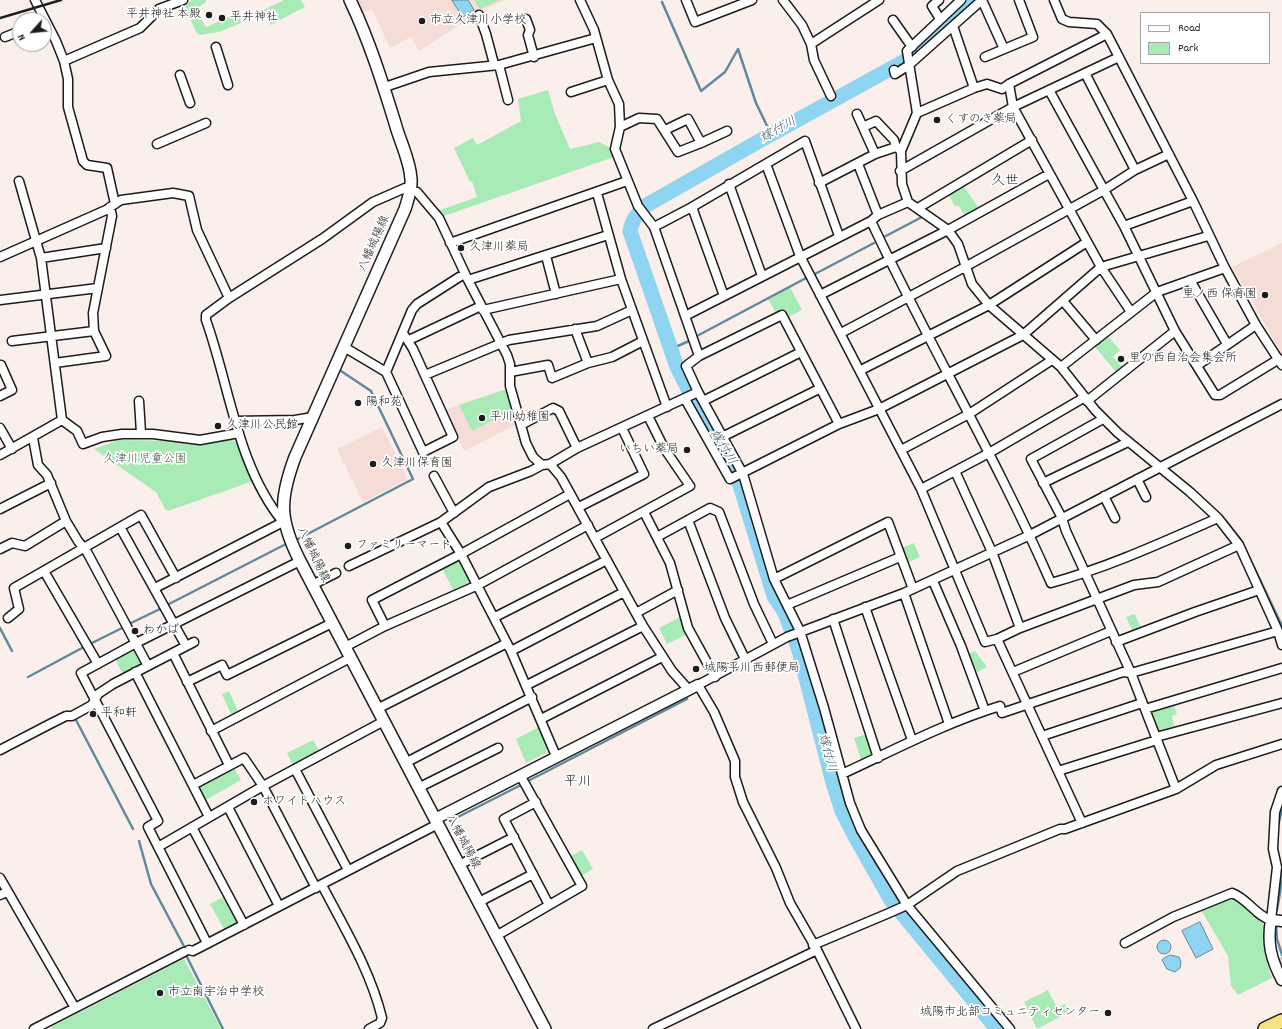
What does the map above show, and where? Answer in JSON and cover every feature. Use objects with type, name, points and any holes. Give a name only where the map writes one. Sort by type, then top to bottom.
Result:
[{"type":"highway","points":[[1266,1029],[1282,1021]]},
{"type":"main road","name":"八幡城陽線","points":[[350,0],[364,30],[408,161],[411,190],[405,209],[312,417],[287,479],[284,496],[283,522],[288,538],[350,658],[545,1029]]},
{"type":"street","points":[[35,0],[41,12]]},
{"type":"street","points":[[64,61],[140,28],[159,9],[183,0]]},
{"type":"street","points":[[580,0],[594,30],[608,80],[619,104],[620,127],[615,149],[638,206],[654,227],[699,356]]},
{"type":"street","points":[[686,0],[694,22],[752,0]]},
{"type":"street","points":[[783,0],[802,25],[811,44],[814,60],[831,96]]},
{"type":"street","points":[[811,44],[879,0]]},
{"type":"street","points":[[939,0],[932,6],[940,19]]},
{"type":"street","points":[[910,49],[961,0]]},
{"type":"street","points":[[894,70],[895,74],[909,65],[953,26],[975,2],[982,0],[1004,49]]},
{"type":"street","points":[[985,57],[1033,37],[1019,0]]},
{"type":"street","points":[[1050,90],[1124,226],[1175,331],[1198,365],[1215,395],[1220,395],[1280,362],[1256,325],[1208,236],[1193,201],[1107,34],[1097,24],[1069,22],[1062,18],[1054,0]]},
{"type":"street","points":[[479,15],[508,100]]},
{"type":"street","points":[[526,19],[530,30],[528,35],[534,57]]},
{"type":"street","points":[[893,20],[910,49],[909,65],[917,114],[899,149]]},
{"type":"street","points":[[953,26],[974,88]]},
{"type":"street","points":[[5,37],[12,34]]},
{"type":"street","points":[[917,114],[974,88],[988,84],[1002,89],[1107,34]]},
{"type":"street","points":[[52,36],[64,61],[68,79],[68,106],[83,161],[87,166],[107,168],[112,205],[112,216],[92,312],[94,331],[106,356],[55,363]]},
{"type":"street","points":[[384,87],[429,72],[496,65],[534,57],[596,38]]},
{"type":"street","points":[[216,47],[228,85]]},
{"type":"street","points":[[900,171],[1013,107],[1119,57]]},
{"type":"street","points":[[1085,73],[1135,170]]},
{"type":"street","points":[[180,75],[190,103]]},
{"type":"street","points":[[571,92],[608,80]]},
{"type":"street","points":[[1009,84],[1013,107],[1101,267],[1131,312]]},
{"type":"street","points":[[857,114],[876,154]]},
{"type":"street","points":[[620,127],[639,118],[657,119],[678,152],[727,131]]},
{"type":"street","points":[[665,130],[688,118],[700,143]]},
{"type":"street","points":[[863,127],[876,121],[894,140],[899,149],[902,184],[908,202],[948,230],[958,244],[972,284],[989,305],[1061,367],[1086,399],[1128,442],[1158,468],[1190,492],[1218,518],[1239,545],[1278,631],[1282,645]]},
{"type":"street","points":[[157,144],[206,123]]},
{"type":"street","points":[[918,208],[1032,140]]},
{"type":"street","points":[[654,227],[692,207],[804,141],[839,236]]},
{"type":"street","points":[[819,183],[876,154],[899,149]]},
{"type":"street","points":[[841,333],[1070,209],[1104,190],[1135,170],[1169,154]]},
{"type":"street","points":[[766,164],[800,256],[861,370],[879,409],[921,489],[986,642],[1134,585],[1158,582],[1239,545]]},
{"type":"street","points":[[858,164],[878,215]]},
{"type":"street","points":[[820,295],[948,230],[1049,174]]},
{"type":"street","points":[[19,181],[41,258],[62,420],[76,431],[83,444],[102,437],[122,434],[141,434],[200,440],[239,433]]},
{"type":"street","points":[[450,243],[597,193],[627,181]]},
{"type":"street","points":[[729,184],[762,276]]},
{"type":"street","points":[[156,588],[283,522],[274,511],[250,465],[239,433],[206,320],[206,315],[228,298],[322,239],[373,202],[405,188],[417,192],[439,218],[466,277],[501,344],[510,364],[510,386],[526,443],[533,457],[546,464],[579,507],[643,626],[662,657],[688,689]]},
{"type":"street","points":[[0,257],[121,200],[173,193],[189,196],[197,230],[228,298]]},
{"type":"street","points":[[597,193],[621,279],[667,407]]},
{"type":"street","points":[[1124,226],[1193,201]]},
{"type":"street","points":[[685,316],[871,221],[878,215],[908,202]]},
{"type":"street","points":[[692,207],[724,296]]},
{"type":"street","points":[[871,221],[908,298],[1030,535],[1051,583],[1084,573],[1139,552],[1218,518]]},
{"type":"street","points":[[386,372],[412,310],[416,304],[466,277],[546,256],[608,234]]},
{"type":"street","points":[[685,399],[730,479],[743,474],[839,424],[879,409],[1023,335],[1101,267],[1208,236]]},
{"type":"street","points":[[861,370],[927,335],[989,305],[1087,242]]},
{"type":"street","points":[[41,258],[106,248]]},
{"type":"street","points":[[546,256],[556,294]]},
{"type":"street","points":[[1061,367],[1157,292],[1225,268]]},
{"type":"street","points":[[409,340],[482,308],[556,294],[621,279]]},
{"type":"street","points":[[1190,280],[1227,344]]},
{"type":"street","points":[[0,300],[98,288]]},
{"type":"street","points":[[1063,301],[1096,340]]},
{"type":"street","points":[[425,375],[509,340],[596,326],[632,310]]},
{"type":"street","points":[[839,424],[782,315],[699,356],[686,366],[698,392],[724,436],[743,474],[774,579],[799,632],[824,708],[850,803],[861,830],[906,904],[1010,1029]]},
{"type":"street","points":[[1198,365],[1256,325]]},
{"type":"street","points":[[575,329],[588,363]]},
{"type":"street","points":[[12,341],[94,331]]},
{"type":"street","points":[[921,489],[955,472],[1086,399],[1175,331]]},
{"type":"street","points":[[344,347],[386,372],[423,452],[453,437],[409,340],[403,333]]},
{"type":"street","points":[[510,372],[548,365],[552,378],[588,363],[612,357],[643,341]]},
{"type":"street","points":[[703,401],[802,352]]},
{"type":"street","points":[[900,450],[969,414],[1052,360]]},
{"type":"street","points":[[0,366],[1,365],[12,390],[0,396]]},
{"type":"street","points":[[724,436],[819,388]]},
{"type":"street","points":[[349,566],[441,522],[489,487],[531,471],[698,392]]},
{"type":"street","points":[[139,401],[141,434]]},
{"type":"street","points":[[34,1029],[186,951],[194,951],[279,906],[319,887],[520,775],[688,689],[715,677],[773,644],[799,632],[933,581],[955,569],[1030,535],[1282,404]]},
{"type":"street","points":[[521,425],[553,408],[559,411],[577,448]]},
{"type":"street","points":[[595,538],[690,486],[664,448],[648,416]]},
{"type":"street","points":[[236,421],[295,420],[312,417]]},
{"type":"street","points":[[1103,418],[1031,460],[1062,518],[1066,531],[1096,600],[1131,673],[1176,789]]},
{"type":"street","points":[[0,455],[33,438],[62,420]]},
{"type":"street","points":[[0,428],[12,449]]},
{"type":"street","points":[[579,507],[644,474],[622,428]]},
{"type":"street","points":[[33,438],[38,465],[48,475],[66,521],[82,548],[87,552],[148,666]]},
{"type":"street","points":[[1044,484],[1128,442]]},
{"type":"street","points":[[955,472],[992,552],[1020,628]]},
{"type":"street","points":[[434,476],[454,513]]},
{"type":"street","points":[[1137,479],[1146,497]]},
{"type":"street","points":[[0,509],[51,483]]},
{"type":"street","points":[[385,626],[372,600],[461,554],[570,494]]},
{"type":"street","points":[[1104,496],[1115,518]]},
{"type":"street","points":[[657,537],[710,508],[719,512],[754,604],[773,644]]},
{"type":"street","points":[[644,512],[670,563],[688,628],[715,677]]},
{"type":"street","points":[[8,618],[20,609],[14,588],[141,515],[176,578]]},
{"type":"street","points":[[688,520],[725,618],[745,659]]},
{"type":"street","points":[[0,549],[12,543],[25,546],[66,521]]},
{"type":"street","points":[[441,522],[461,554],[495,617],[527,685],[556,756]]},
{"type":"street","points":[[774,579],[888,522],[913,589]]},
{"type":"street","points":[[345,647],[385,626],[478,585],[588,526]]},
{"type":"street","points":[[0,750],[66,716],[72,716],[92,706],[98,694],[113,684],[190,644],[175,623],[120,527]]},
{"type":"street","points":[[787,605],[900,557]]},
{"type":"street","points":[[495,617],[607,560]]},
{"type":"street","points":[[208,943],[148,827],[158,821],[96,699],[81,673],[175,623],[300,561]]},
{"type":"street","points":[[44,571],[98,664]]},
{"type":"street","points":[[312,584],[336,573]]},
{"type":"street","points":[[933,581],[961,646],[985,711]]},
{"type":"street","points":[[636,613],[678,590]]},
{"type":"street","points":[[1116,642],[1194,612],[1260,590]]},
{"type":"street","points":[[377,709],[624,592]]},
{"type":"street","points":[[904,593],[949,724]]},
{"type":"street","points":[[865,608],[912,740]]},
{"type":"street","points":[[833,620],[878,758]]},
{"type":"street","points":[[187,682],[222,665],[227,675],[332,623]]},
{"type":"street","points":[[527,685],[643,626]]},
{"type":"street","points":[[1013,672],[1111,631]]},
{"type":"street","points":[[842,774],[949,724],[1000,706],[1002,713],[1123,672],[1131,673],[1278,631]]},
{"type":"street","points":[[997,639],[1082,823]]},
{"type":"street","points":[[173,653],[229,765]]},
{"type":"street","points":[[541,719],[662,657]]},
{"type":"street","points":[[211,731],[350,658]]},
{"type":"street","points":[[1042,736],[1282,668]]},
{"type":"street","points":[[135,672],[209,817]]},
{"type":"street","points":[[698,685],[714,712],[735,761],[735,777],[743,802],[776,868],[790,903],[815,948],[856,1029]]},
{"type":"street","points":[[405,762],[532,697]]},
{"type":"street","points":[[1058,771],[1157,738],[1282,703]]},
{"type":"street","points":[[158,847],[295,768],[384,721]]},
{"type":"street","points":[[653,1029],[815,948],[889,913],[906,904],[957,871],[1060,829],[1065,830],[1176,789],[1216,765],[1282,744]]},
{"type":"street","points":[[418,788],[498,748]]},
{"type":"street","points":[[193,785],[244,758],[263,786],[319,887],[350,938],[378,999],[382,1018],[380,1023],[370,1029]]},
{"type":"street","points":[[295,768],[348,870]]},
{"type":"street","points":[[496,936],[582,886],[520,775]]},
{"type":"street","points":[[1282,791],[1275,812],[1273,849],[1277,867],[1268,937],[1275,967],[1282,980]]},
{"type":"street","points":[[536,802],[504,819],[549,905]]},
{"type":"street","points":[[228,807],[279,906]]},
{"type":"street","points":[[192,827],[244,925]]},
{"type":"street","points":[[459,864],[514,837]]},
{"type":"street","points":[[479,902],[532,874]]},
{"type":"street","points":[[0,878],[4,894],[75,1008]]},
{"type":"street","points":[[1125,943],[1173,917],[1232,893],[1241,896],[1264,918],[1282,921]]},
{"type":"shaded area","name":"市立久津川小学校","points":[[355,0],[505,0],[481,11],[419,51],[411,37],[390,48],[372,9],[361,14]]},
{"type":"shaded area","name":"里ノ西 保育園","points":[[1282,243],[1282,354],[1232,267]]},
{"type":"shaded area","name":"平川幼稚園","points":[[507,389],[517,424],[464,451],[444,410]]},
{"type":"shaded area","name":"久津川保育園","points":[[382,427],[408,479],[363,502],[337,449]]},
{"type":"green space","points":[[192,0],[206,0],[206,2],[201,5],[198,12],[205,26],[207,27],[236,13],[240,15],[241,23],[219,32],[200,35],[196,32],[185,7],[187,3]]},
{"type":"green space","points":[[284,0],[301,0],[305,7],[270,25],[263,10]]},
{"type":"green space","points":[[474,0],[499,0],[480,9]]},
{"type":"green space","points":[[548,90],[555,114],[570,149],[599,142],[609,147],[614,157],[441,217],[437,211],[477,197],[472,181],[470,182],[454,148],[473,138],[477,145],[521,121],[518,99]]},
{"type":"green space","points":[[963,185],[980,210],[966,218],[959,206],[955,206],[948,194]]},
{"type":"green space","points":[[790,287],[802,310],[787,318],[777,315],[768,299]]},
{"type":"green space","points":[[1108,336],[1120,350],[1113,357],[1123,367],[1117,373],[1095,347]]},
{"type":"green space","points":[[507,389],[514,413],[507,415],[505,414],[472,431],[459,405]]},
{"type":"green space","name":"久津川児童公園","points":[[229,438],[237,443],[253,481],[168,511],[165,509],[156,492],[94,449],[119,440],[182,441]]},
{"type":"green space","points":[[914,543],[920,557],[905,564],[899,549]]},
{"type":"green space","points":[[459,560],[463,561],[471,578],[470,582],[453,590],[442,568]]},
{"type":"green space","points":[[1135,614],[1141,629],[1133,633],[1126,617]]},
{"type":"green space","points":[[682,616],[688,634],[667,644],[659,628]]},
{"type":"green space","points":[[135,646],[144,664],[124,676],[114,657]]},
{"type":"green space","points":[[975,651],[987,667],[977,672],[968,654]]},
{"type":"green space","points":[[229,691],[238,711],[231,714],[222,694]]},
{"type":"green space","points":[[1174,705],[1177,714],[1172,716],[1174,726],[1158,731],[1150,712]]},
{"type":"green space","points":[[539,727],[547,746],[546,753],[526,763],[516,739]]},
{"type":"green space","points":[[867,734],[873,752],[870,759],[862,762],[854,738]]},
{"type":"green space","points":[[313,740],[320,752],[293,766],[287,753]]},
{"type":"green space","points":[[233,766],[241,780],[204,801],[198,789],[199,785]]},
{"type":"green space","points":[[582,850],[593,869],[581,876],[569,857]]},
{"type":"green space","points":[[1234,896],[1264,925],[1264,952],[1272,978],[1238,995],[1231,986],[1228,956],[1200,908]]},
{"type":"green space","points":[[223,897],[237,922],[224,929],[210,904]]},
{"type":"green space","name":"市立南宇治中学校","points":[[184,959],[221,1029],[52,1029],[51,1027]]},
{"type":"green space","points":[[1048,990],[1057,1008],[1065,1004],[1069,1012],[1037,1029],[1024,1002]]},
{"type":"water","points":[[452,0],[468,0],[474,10],[463,17]]},
{"type":"water","points":[[1200,922],[1213,949],[1196,958],[1182,931]]},
{"type":"water","points":[[1164,940],[1169,942],[1171,947],[1169,952],[1164,954],[1159,952],[1157,947],[1159,942]]},
{"type":"water","points":[[1170,955],[1179,957],[1181,962],[1180,968],[1175,972],[1167,969],[1162,960]]},
{"type":"waterway","name":"嫁付川","points":[[970,0],[910,58],[645,206],[635,217],[630,231],[677,367],[696,405],[736,472],[774,596],[784,611],[798,647],[833,783],[842,811],[891,900],[997,1029]]},
{"type":"waterway","points":[[662,2],[701,91],[725,72],[738,49],[756,103],[771,134]]},
{"type":"waterway","points":[[882,238],[922,217]]},
{"type":"waterway","points":[[813,275],[874,243]]},
{"type":"waterway","points":[[695,337],[808,277]]},
{"type":"waterway","points":[[671,349],[689,341]]},
{"type":"waterway","points":[[296,540],[413,479],[371,391],[341,371]]},
{"type":"waterway","points":[[1225,520],[1241,540],[1282,626]]},
{"type":"waterway","points":[[169,604],[286,544]]},
{"type":"waterway","points":[[129,624],[162,608]]},
{"type":"waterway","points":[[0,628],[12,651]]},
{"type":"waterway","points":[[90,644],[122,628]]},
{"type":"waterway","points":[[28,677],[82,648]]},
{"type":"waterway","points":[[530,780],[687,699]]},
{"type":"waterway","points":[[76,720],[133,829]]},
{"type":"waterway","points":[[450,821],[521,785]]},
{"type":"waterway","points":[[1278,826],[1282,809]]},
{"type":"waterway","points":[[139,841],[151,884],[187,952],[187,957],[223,1029]]},
{"type":"waterway","points":[[1277,910],[1281,887],[1280,868]]},
{"type":"waterway","points":[[1276,925],[1277,939],[1282,955]]},
{"type":"tunnel","points":[[1270,950],[1277,955],[1282,964]]},
{"type":"railway","points":[[0,18],[61,0]]},
{"type":"place","name":"平井神社 本殿","points":[[209,15]]},
{"type":"place","name":"平井神社","points":[[222,18]]},
{"type":"place","name":"市立久津川小学校","points":[[422,21]]},
{"type":"place","name":"くすのき薬局","points":[[937,120]]},
{"type":"place","name":"久津川薬局","points":[[461,248]]},
{"type":"place","name":"里ノ西 保育園","points":[[1265,295]]},
{"type":"place","name":"里の西自治会集会所","points":[[1121,359]]},
{"type":"place","name":"陽和苑","points":[[358,403]]},
{"type":"place","name":"平川幼稚園","points":[[482,418]]},
{"type":"place","name":"久津川公民館","points":[[218,426]]},
{"type":"place","name":"いちい薬局","points":[[687,450]]},
{"type":"place","name":"久津川保育園","points":[[373,464]]},
{"type":"place","name":"ファミリーマート","points":[[348,546]]},
{"type":"place","name":"わかば","points":[[135,631]]},
{"type":"place","name":"城陽平川西郵便局","points":[[696,669]]},
{"type":"place","name":"平和軒","points":[[93,714]]},
{"type":"place","name":"ホワイトハウス","points":[[254,802]]},
{"type":"place","name":"市立南宇治中学校","points":[[160,993]]},
{"type":"place","name":"城陽市北部コミュニティセンター","points":[[1108,1013]]},
{"type":"district","name":"久世","points":[[1005,182]]},
{"type":"district","name":"平川","points":[[578,783]]}]
